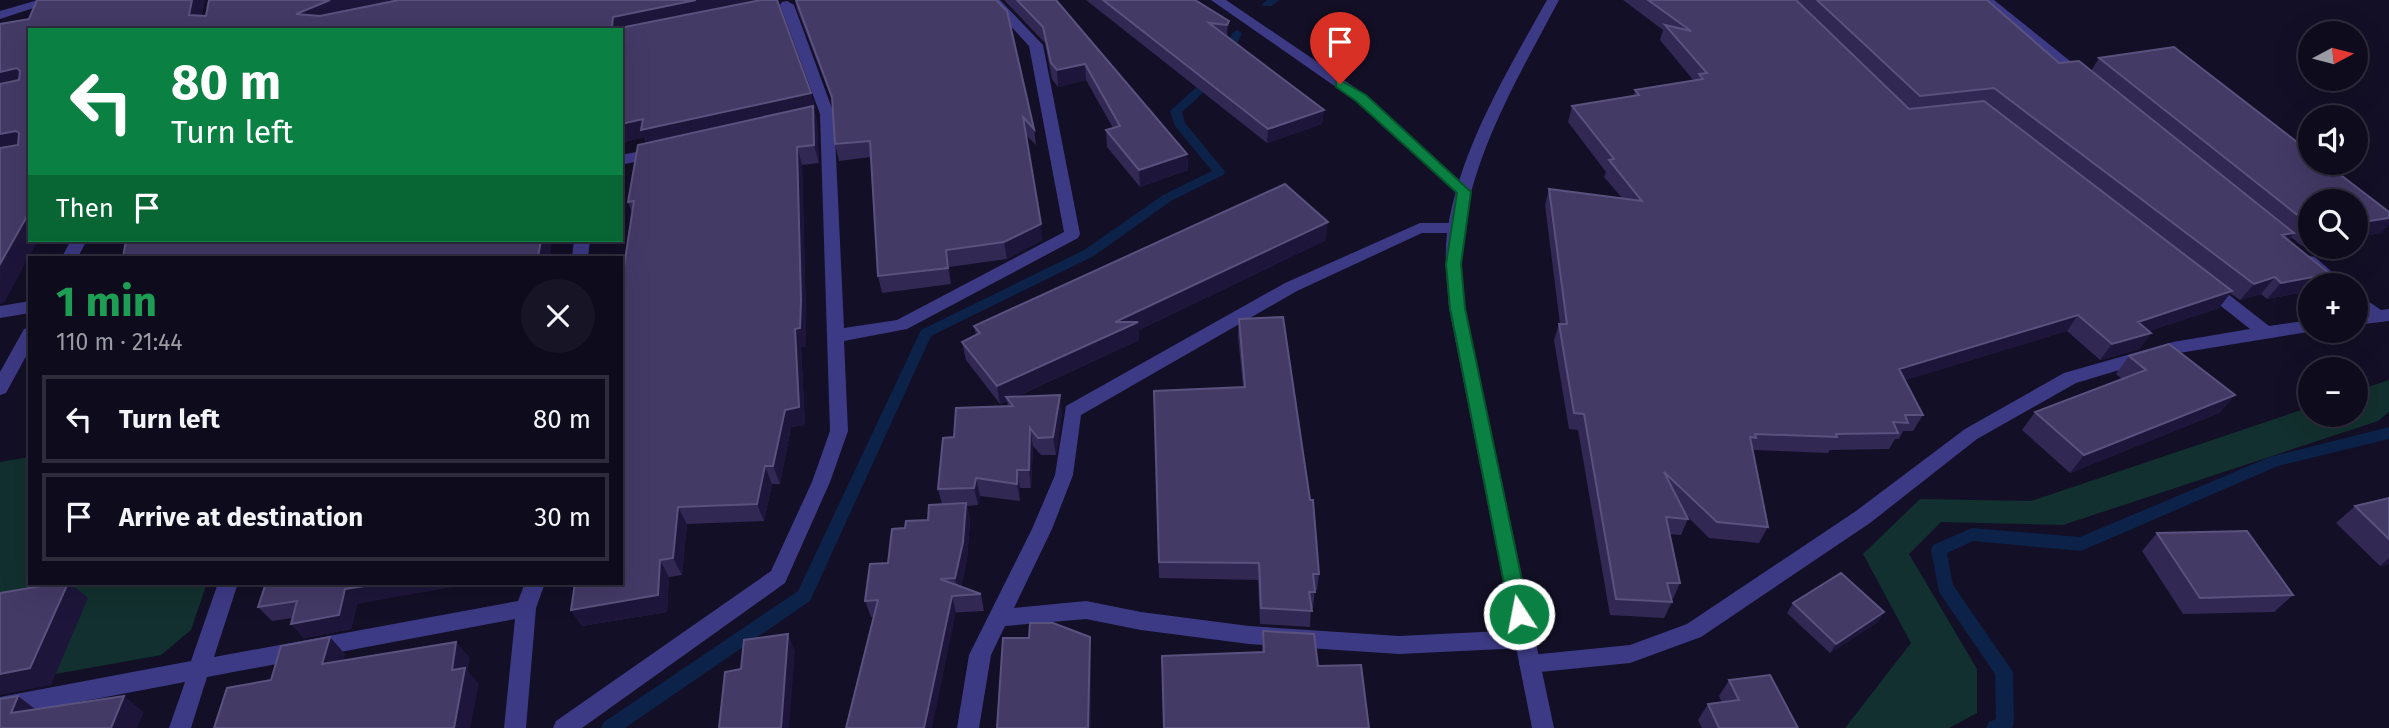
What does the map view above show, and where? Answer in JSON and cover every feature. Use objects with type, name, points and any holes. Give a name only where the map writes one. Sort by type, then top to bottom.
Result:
[{"type":"street","points":[[0,15],[52,0]]},
{"type":"street","points":[[835,336],[901,325],[1072,234],[1036,45],[993,0]]},
{"type":"street","points":[[1217,0],[1361,98],[1464,192]]},
{"type":"street","points":[[1543,728],[1457,308],[1453,264],[1464,192],[1503,91],[1553,0]]},
{"type":"street","points":[[1986,0],[2093,86]]},
{"type":"street","points":[[564,728],[778,577],[821,482],[839,431],[820,116],[786,5]]},
{"type":"street","points":[[623,160],[673,149]]},
{"type":"street","points":[[968,728],[980,656],[1042,529],[1064,475],[1072,411],[1292,287],[1420,228],[1457,228]]},
{"type":"street","points":[[2296,251],[2324,273]]},
{"type":"street","points":[[2199,280],[2265,332]]},
{"type":"street","points":[[0,312],[28,307]]},
{"type":"street","points":[[2368,307],[2383,316]]},
{"type":"street","points":[[1530,664],[1630,654],[1693,631],[1863,517],[1971,434],[2070,378],[2173,348],[2298,328]]},
{"type":"street","points":[[0,388],[28,337]]},
{"type":"street","points":[[180,728],[227,585]]},
{"type":"street","points":[[515,728],[526,608],[534,585]]},
{"type":"street","points":[[0,707],[526,608]]},
{"type":"street","points":[[999,618],[1086,610],[1228,633],[1364,643],[1399,645],[1524,639]]},
{"type":"green space","points":[[2389,380],[2389,412],[2378,421],[2368,424],[2368,387]]},
{"type":"green space","points":[[2298,411],[2298,427],[2360,427],[2063,525],[1941,522],[1909,554],[1977,669],[1977,713],[1949,728],[1845,728],[1911,643],[1863,554],[1920,499],[2031,501]]},
{"type":"green space","points":[[28,457],[28,585],[206,585],[191,630],[161,655],[0,684],[0,462]]},
{"type":"building","points":[[37,0],[192,0],[189,15],[206,16],[209,0],[330,0],[296,14],[320,16],[399,0],[696,0],[613,17],[614,28],[28,28],[28,215],[0,264],[0,148],[18,145],[19,133],[16,131],[0,134],[0,84],[19,80],[20,71],[17,68],[0,72],[0,24],[29,19]]},
{"type":"building","points":[[761,0],[777,0],[811,93],[641,130],[643,119],[623,124],[623,28],[620,28]]},
{"type":"building","points":[[796,0],[996,0],[1007,11],[1034,129],[1023,117],[1041,224],[1004,242],[946,250],[948,268],[878,276],[870,141],[835,144],[832,97]]},
{"type":"building","points":[[1017,0],[1056,0],[1187,154],[1139,170],[1106,130],[1120,126],[1085,64],[1057,70],[1051,63],[1043,27]]},
{"type":"building","points":[[1103,0],[1195,0],[1229,21],[1227,25],[1209,23],[1324,110],[1268,129]]},
{"type":"building","points":[[1648,0],[1796,0],[1909,109],[1984,101],[2232,291],[2138,322],[2151,333],[2112,344],[2078,315],[1899,369],[1923,415],[1905,415],[1908,423],[1893,422],[1898,433],[1836,434],[1837,437],[1755,434],[1756,438],[1750,437],[1768,527],[1717,522],[1664,472],[1688,519],[1666,517],[1680,583],[1667,583],[1672,602],[1616,599],[1584,414],[1574,413],[1559,324],[1567,324],[1549,189],[1642,201],[1609,160],[1614,159],[1572,106],[1639,95],[1635,90],[1703,79],[1699,74],[1707,73],[1665,25],[1691,31]]},
{"type":"building","points":[[1817,0],[1987,0],[2059,63],[2079,61],[2294,233],[2282,235],[2298,248],[2298,259],[2312,259],[2329,273],[2298,273],[2298,280],[2281,283],[2275,277],[2254,284],[1994,88],[1920,96]]},
{"type":"building","points":[[2174,47],[2298,143],[2298,175],[2341,175],[2359,189],[2298,189],[2298,216],[2099,58]]},
{"type":"building","points":[[813,106],[814,145],[797,147],[801,300],[800,328],[795,329],[799,407],[785,410],[773,466],[765,466],[757,504],[678,507],[673,558],[660,560],[658,595],[571,610],[575,585],[623,585],[623,273],[634,201],[628,202],[638,145]]},
{"type":"building","points":[[1285,184],[1328,222],[1115,322],[1138,322],[997,386],[962,342],[980,333],[974,326]]},
{"type":"building","points":[[2368,196],[2389,212],[2389,218],[2368,221]]},
{"type":"building","points":[[126,242],[541,242],[538,256],[123,256]]},
{"type":"building","points":[[1283,317],[1310,500],[1313,500],[1319,574],[1313,574],[1315,592],[1309,592],[1312,611],[1261,608],[1259,563],[1159,562],[1154,391],[1245,387],[1239,319]]},
{"type":"building","points":[[2169,344],[2235,395],[2084,455],[2035,412],[2146,370],[2129,356]]},
{"type":"building","points":[[1060,395],[1053,437],[1038,438],[1030,428],[1029,470],[1017,470],[1017,484],[976,478],[974,488],[938,489],[943,438],[954,437],[956,408],[1013,406],[1006,397]]},
{"type":"building","points":[[2389,498],[2389,539],[2355,506]]},
{"type":"building","points":[[966,503],[963,542],[955,578],[940,579],[981,594],[952,596],[924,728],[846,728],[878,600],[865,601],[870,564],[888,563],[892,529],[905,528],[906,521],[928,520],[929,505]]},
{"type":"building","points":[[2247,531],[2293,595],[2200,598],[2157,533]]},
{"type":"building","points":[[1841,573],[1884,612],[1836,644],[1793,603]]},
{"type":"building","points":[[47,585],[67,585],[30,668],[0,674],[0,593]]},
{"type":"building","points":[[265,585],[371,585],[345,589],[339,615],[291,624],[297,601],[258,607]]},
{"type":"building","points":[[1030,623],[1053,623],[1090,637],[1088,728],[997,728],[1003,638],[1029,638]]},
{"type":"building","points":[[1263,631],[1314,634],[1318,666],[1361,665],[1369,728],[1164,728],[1162,656],[1264,652]]},
{"type":"building","points":[[788,634],[781,728],[719,728],[725,672],[741,669],[744,640]]},
{"type":"building","points":[[330,637],[322,664],[456,642],[452,670],[465,668],[454,728],[214,728],[227,688],[271,680],[281,646]]},
{"type":"building","points":[[1770,675],[1798,728],[1719,728],[1708,704],[1739,700],[1729,680]]},
{"type":"building","points":[[18,696],[11,713],[124,696],[111,728],[0,728],[0,699]]},
{"type":"waterway","points":[[1267,4],[1275,0]]},
{"type":"waterway","points":[[1226,57],[1237,33]]},
{"type":"waterway","points":[[610,728],[804,596],[926,333],[1089,253],[1167,198],[1219,172],[1179,124],[1176,111],[1214,77]]},
{"type":"waterway","points":[[1995,728],[2005,723],[2004,672],[1945,587],[1939,550],[1972,534],[2081,544],[2275,461],[2389,433]]},
{"type":"route","points":[[1340,84],[1361,98],[1421,156],[1464,192],[1453,264],[1457,308],[1519,614]]}]
